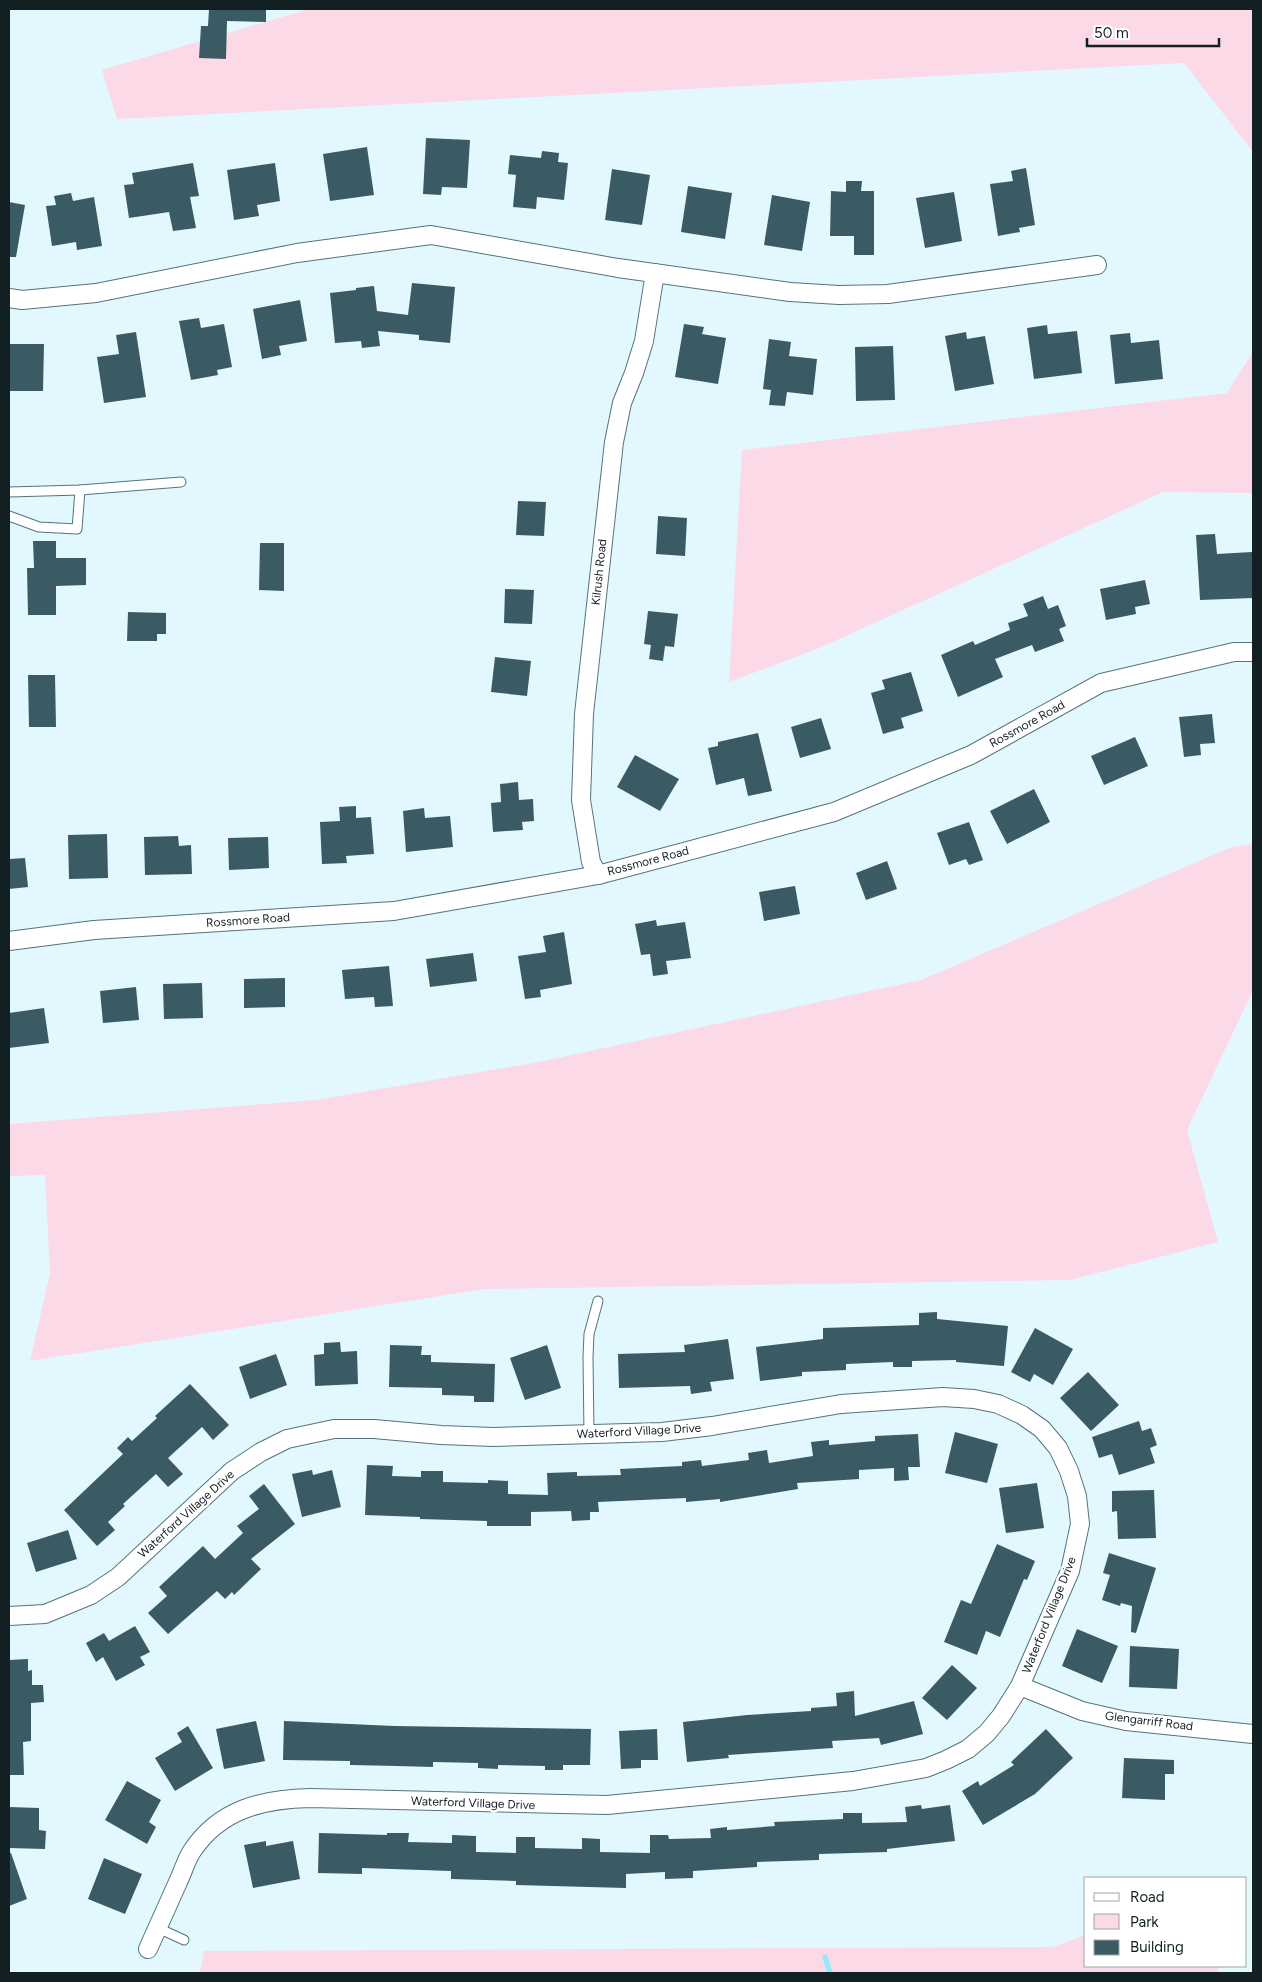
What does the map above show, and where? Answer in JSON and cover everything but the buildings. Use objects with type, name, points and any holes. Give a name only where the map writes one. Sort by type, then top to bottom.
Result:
[{"type":"street","points":[[9,298],[22,300],[96,293],[297,253],[431,235],[655,273],[790,292],[849,295],[888,294],[1097,265]]},
{"type":"street","name":"Kilrush Road","points":[[598,875],[591,862],[582,800],[584,714],[614,442],[622,404],[644,342],[655,273]]},
{"type":"street","name":"Rossmore Road","points":[[9,941],[94,930],[394,911],[598,875],[834,812],[971,755],[1101,683],[1234,652],[1253,652]]},
{"type":"street","name":"Waterford Village Drive","points":[[9,1616],[45,1614],[91,1595],[118,1576],[232,1471],[261,1452],[287,1439],[334,1429],[374,1429],[441,1436],[493,1437],[670,1431],[712,1426],[841,1404],[943,1397],[974,1398],[998,1404],[1022,1415],[1042,1429],[1058,1448],[1069,1471],[1077,1496],[1080,1524],[1070,1571],[1020,1686],[1001,1716],[987,1733],[968,1749],[926,1768],[862,1780],[607,1805],[310,1798],[265,1801],[245,1807],[221,1821],[204,1836],[192,1851],[148,1949]]},
{"type":"street","name":"Glengarriff Road","points":[[1020,1686],[1082,1711],[1126,1721],[1253,1734]]},
{"type":"lane","points":[[9,492],[80,490],[181,482]]},
{"type":"lane","points":[[9,516],[40,527],[77,529],[80,490]]},
{"type":"lane","points":[[589,1434],[589,1334],[598,1302]]},
{"type":"lane","points":[[158,1928],[184,1940]]},
{"type":"green space","points":[[309,9],[1253,9],[1253,152],[1184,63],[117,119],[102,70]]},
{"type":"green space","points":[[1253,352],[1253,493],[1163,492],[817,649],[729,682],[742,450],[1227,393]]},
{"type":"green space","points":[[1253,844],[1253,990],[1187,1130],[1218,1242],[1070,1280],[484,1289],[30,1361],[50,1273],[45,1175],[9,1176],[9,1124],[315,1100],[539,1062],[921,980],[1232,847]]},
{"type":"green space","points":[[1084,1936],[1084,1967],[1218,1967],[1218,1973],[200,1973],[204,1951],[1052,1947]]},
{"type":"waterway","points":[[825,1957],[830,1973]]}]
